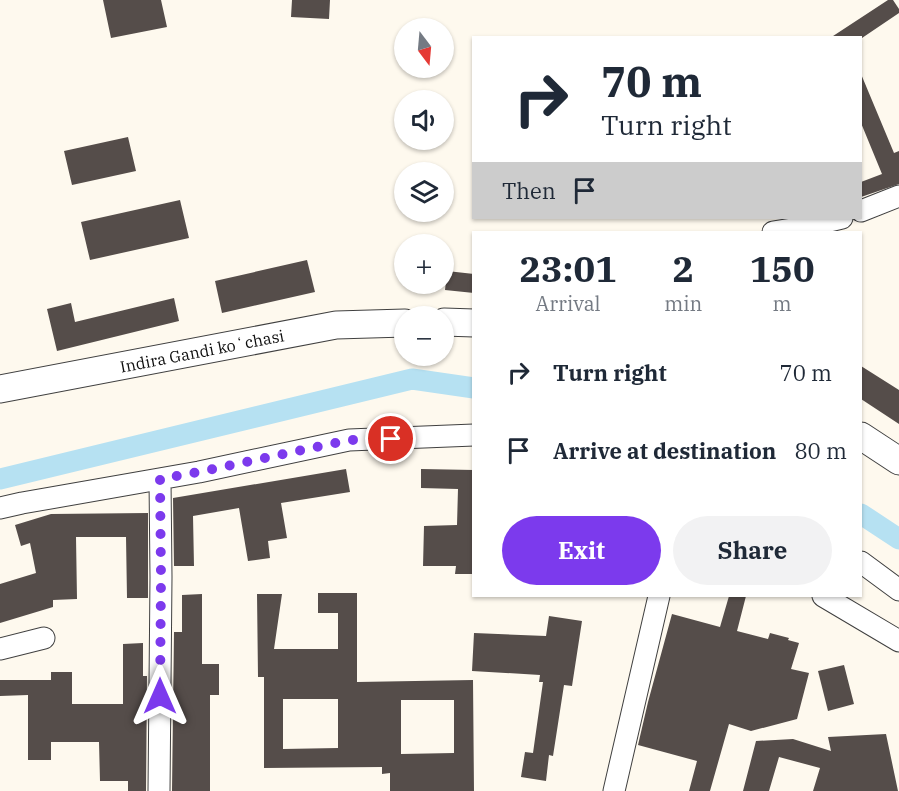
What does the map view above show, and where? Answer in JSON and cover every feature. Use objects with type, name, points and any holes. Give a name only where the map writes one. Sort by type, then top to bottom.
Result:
[{"type":"street","points":[[862,212],[899,196]]},
{"type":"street","points":[[779,231],[838,219]]},
{"type":"street","points":[[454,322],[472,323]]},
{"type":"street","name":"Indira Gandi koʻchasi","points":[[0,389],[336,326],[394,323]]},
{"type":"street","points":[[0,508],[22,502],[199,472],[349,440],[472,435]]},
{"type":"street","points":[[862,437],[899,461]]},
{"type":"street","points":[[159,791],[160,479]]},
{"type":"street","points":[[862,563],[899,590]]},
{"type":"street","points":[[614,791],[659,597]]},
{"type":"street","points":[[825,597],[899,641]]},
{"type":"street","points":[[0,649],[44,638]]},
{"type":"building","points":[[103,0],[161,0],[167,27],[111,38]]},
{"type":"building","points":[[292,0],[330,0],[329,19],[291,17]]},
{"type":"building","points":[[888,0],[893,0],[899,9],[899,13],[862,38],[862,36],[833,36]]},
{"type":"building","points":[[862,76],[894,153],[899,151],[899,184],[862,197],[862,182],[882,174],[862,125]]},
{"type":"building","points":[[128,137],[136,171],[72,185],[64,151]]},
{"type":"building","points":[[180,200],[189,238],[90,260],[81,222]]},
{"type":"building","points":[[307,260],[315,292],[222,313],[215,281]]},
{"type":"building","points":[[454,272],[472,274],[472,293],[454,291]]},
{"type":"building","points":[[174,298],[179,321],[57,351],[47,309],[71,303],[75,322]]},
{"type":"building","points":[[862,367],[899,390],[899,424],[862,400]]},
{"type":"building","points":[[346,469],[350,492],[281,503],[287,538],[268,541],[270,558],[248,561],[239,508],[193,516],[194,566],[174,566],[173,498]]},
{"type":"building","points":[[421,469],[472,470],[472,574],[455,574],[456,566],[423,566],[424,526],[457,525],[458,489],[421,488]]},
{"type":"building","points":[[148,513],[148,598],[127,598],[126,537],[76,537],[77,599],[53,600],[53,607],[0,623],[0,584],[36,573],[30,543],[21,546],[15,525],[51,514]]},
{"type":"building","points":[[318,593],[357,593],[357,682],[473,680],[474,791],[390,791],[390,773],[382,774],[382,767],[264,768],[264,677],[258,677],[257,594],[282,594],[274,649],[338,649],[338,613],[318,613]],"holes":[[[283,699],[338,699],[338,748],[283,749]],[[401,700],[454,700],[454,753],[401,754]]]},
{"type":"building","points":[[202,594],[202,664],[219,664],[219,695],[210,695],[210,791],[172,791],[174,632],[182,632],[182,595]]},
{"type":"building","points":[[729,597],[746,597],[737,631],[768,639],[770,633],[799,643],[791,669],[809,673],[797,719],[751,731],[729,724],[710,791],[689,791],[697,761],[638,745],[672,614],[720,627]]},
{"type":"building","points":[[549,616],[582,621],[572,686],[564,685],[553,756],[549,755],[546,781],[521,777],[525,752],[533,753],[543,682],[539,682],[540,675],[472,671],[474,633],[546,636]]},
{"type":"building","points":[[143,643],[143,676],[147,676],[146,791],[128,791],[128,781],[100,781],[99,742],[51,742],[51,760],[28,760],[28,695],[0,696],[0,680],[51,680],[51,672],[72,672],[72,704],[123,704],[123,644]]},
{"type":"building","points":[[844,665],[854,704],[828,711],[818,671]]},
{"type":"building","points":[[886,734],[898,791],[813,791],[820,768],[779,757],[769,791],[743,791],[756,741],[793,739],[831,751],[828,737]]},
{"type":"waterway","points":[[0,479],[412,379],[472,388]]},
{"type":"waterway","points":[[862,515],[899,539]]},
{"type":"route","points":[[160,696],[160,479],[349,440],[391,439]]}]
